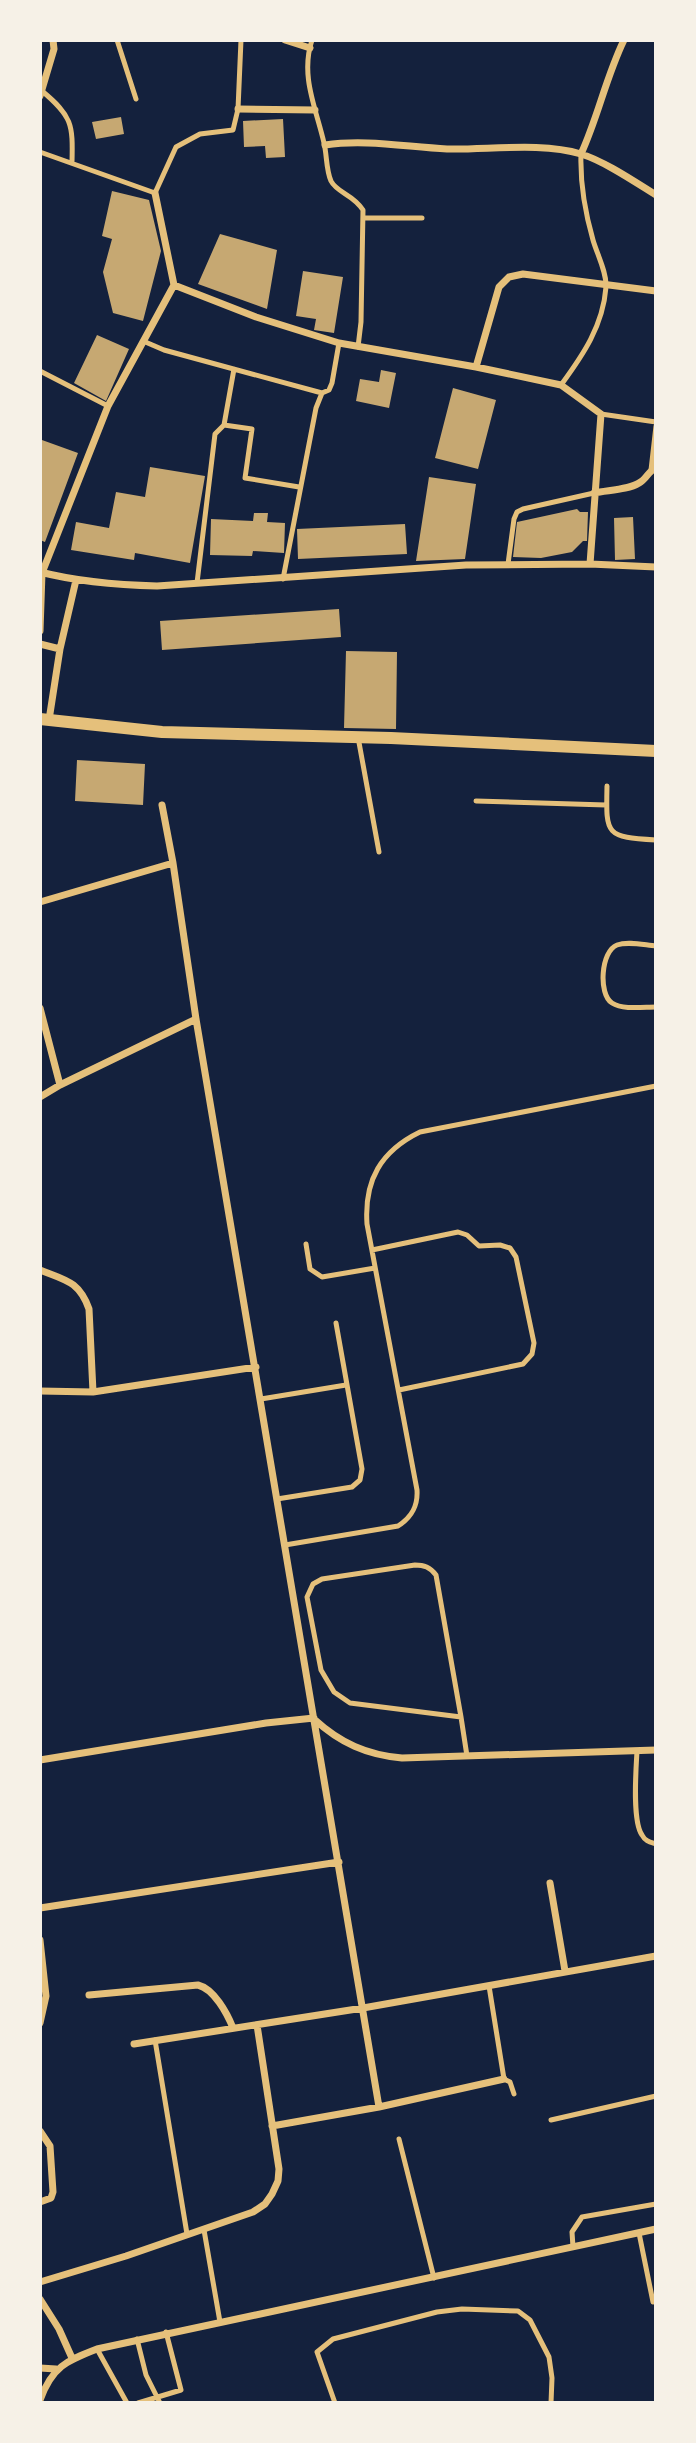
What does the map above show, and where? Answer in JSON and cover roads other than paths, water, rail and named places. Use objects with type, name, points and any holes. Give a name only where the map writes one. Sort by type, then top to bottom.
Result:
[{"type":"street","points":[[41,94],[54,49],[53,40]]},
{"type":"street","points":[[285,40],[311,44]]},
{"type":"street","points":[[581,154],[624,40]]},
{"type":"street","points":[[238,109],[315,110]]},
{"type":"street","points":[[325,145],[353,141],[444,149],[538,148],[581,154],[656,195]]},
{"type":"street","points":[[40,631],[41,573],[108,406],[174,285],[155,193]]},
{"type":"street","points":[[476,367],[499,287],[509,277],[523,274],[656,292]]},
{"type":"street","points":[[174,285],[256,317],[339,343],[561,385],[601,414],[590,564]]},
{"type":"street","points":[[594,493],[636,486],[653,469]]},
{"type":"street","points":[[41,573],[116,585],[157,586],[508,564],[656,567]]},
{"type":"street","points":[[76,580],[45,719],[162,732],[358,737],[656,751]]},
{"type":"street","points":[[40,644],[60,649]]},
{"type":"street","points":[[162,805],[379,2107]]},
{"type":"street","points":[[40,901],[173,863]]},
{"type":"street","points":[[40,1008],[60,1085]]},
{"type":"street","points":[[40,1097],[196,1019]]},
{"type":"street","points":[[40,1270],[76,1286],[84,1297],[89,1309],[93,1392]]},
{"type":"street","points":[[40,1391],[93,1392],[256,1367]]},
{"type":"street","points":[[40,1760],[266,1723],[313,1718],[339,1739],[368,1753],[402,1758],[656,1750]]},
{"type":"street","points":[[40,1908],[338,1862]]},
{"type":"street","points":[[550,1883],[565,1971]]},
{"type":"street","points":[[40,1940],[46,1996],[40,2023]]},
{"type":"street","points":[[134,2044],[363,2008],[656,1956]]},
{"type":"street","points":[[89,1995],[205,1987],[228,2015],[233,2028]]},
{"type":"street","points":[[40,2282],[204,2230],[253,2212],[265,2204],[278,2182],[279,2169],[257,2025]]},
{"type":"street","points":[[272,2126],[379,2107],[504,2079]]},
{"type":"street","points":[[40,2131],[50,2146],[53,2192],[51,2198],[40,2202]]},
{"type":"street","points":[[40,2400],[56,2369],[72,2358],[97,2348],[656,2229]]},
{"type":"street","points":[[40,2299],[59,2329],[72,2358]]},
{"type":"street","points":[[40,2368],[56,2369]]},
{"type":"lane","points":[[117,40],[136,99]]},
{"type":"lane","points":[[40,152],[155,193],[176,148],[200,134],[233,130],[238,109],[242,40]]},
{"type":"lane","points":[[311,44],[306,75],[325,145],[331,182],[340,191],[356,199],[363,210],[358,347]]},
{"type":"lane","points":[[41,94],[59,106],[71,124],[72,162]]},
{"type":"lane","points":[[561,385],[598,328],[606,285],[580,178],[581,154]]},
{"type":"lane","points":[[363,218],[422,218]]},
{"type":"lane","points":[[144,341],[164,350],[322,393],[329,390],[332,383],[339,343]]},
{"type":"lane","points":[[197,583],[215,434],[224,425],[234,369]]},
{"type":"lane","points":[[40,371],[108,406]]},
{"type":"lane","points":[[283,579],[299,487],[316,408],[322,393]]},
{"type":"lane","points":[[601,414],[656,424],[653,469]]},
{"type":"lane","points":[[224,425],[253,429],[245,478],[299,487]]},
{"type":"lane","points":[[508,564],[517,512],[594,493]]},
{"type":"lane","points":[[358,737],[379,852]]},
{"type":"lane","points":[[607,786],[606,822],[615,833],[628,839],[656,840]]},
{"type":"lane","points":[[476,801],[606,804]]},
{"type":"lane","points":[[656,946],[624,944],[612,948],[605,958],[604,992],[611,1002],[617,1005],[656,1007]]},
{"type":"lane","points":[[285,1545],[398,1526],[410,1517],[417,1504],[417,1490],[366,1210],[371,1182],[386,1157],[407,1138],[420,1132],[656,1086]]},
{"type":"lane","points":[[372,1250],[458,1232],[467,1235],[479,1247],[500,1245],[510,1248],[516,1257],[534,1343],[532,1354],[523,1364],[399,1390]]},
{"type":"lane","points":[[306,1244],[310,1269],[317,1276],[327,1277],[376,1268]]},
{"type":"lane","points":[[277,1499],[352,1487],[362,1475],[336,1323]]},
{"type":"lane","points":[[261,1399],[346,1385]]},
{"type":"lane","points":[[461,1717],[350,1703],[334,1692],[321,1670],[307,1597],[313,1584],[322,1579],[415,1565],[427,1566],[432,1570],[436,1575],[461,1717],[467,1756]]},
{"type":"lane","points":[[637,1751],[635,1787],[638,1828],[646,1840],[656,1844]]},
{"type":"lane","points":[[489,1986],[504,2079],[510,2082],[514,2095]]},
{"type":"lane","points":[[155,2040],[187,2234]]},
{"type":"lane","points":[[551,2120],[656,2096]]},
{"type":"lane","points":[[399,2139],[433,2278]]},
{"type":"lane","points":[[573,2247],[572,2232],[582,2217],[656,2204]]},
{"type":"lane","points":[[204,2230],[220,2322]]},
{"type":"lane","points":[[639,2233],[653,2302]]},
{"type":"lane","points":[[335,2403],[317,2352],[333,2339],[437,2312],[462,2309],[518,2311],[530,2320],[549,2357],[551,2403]]},
{"type":"lane","points":[[138,2403],[158,2400],[181,2390],[166,2332]]},
{"type":"lane","points":[[137,2339],[146,2375],[158,2400]]},
{"type":"lane","points":[[97,2348],[127,2403]]}]
